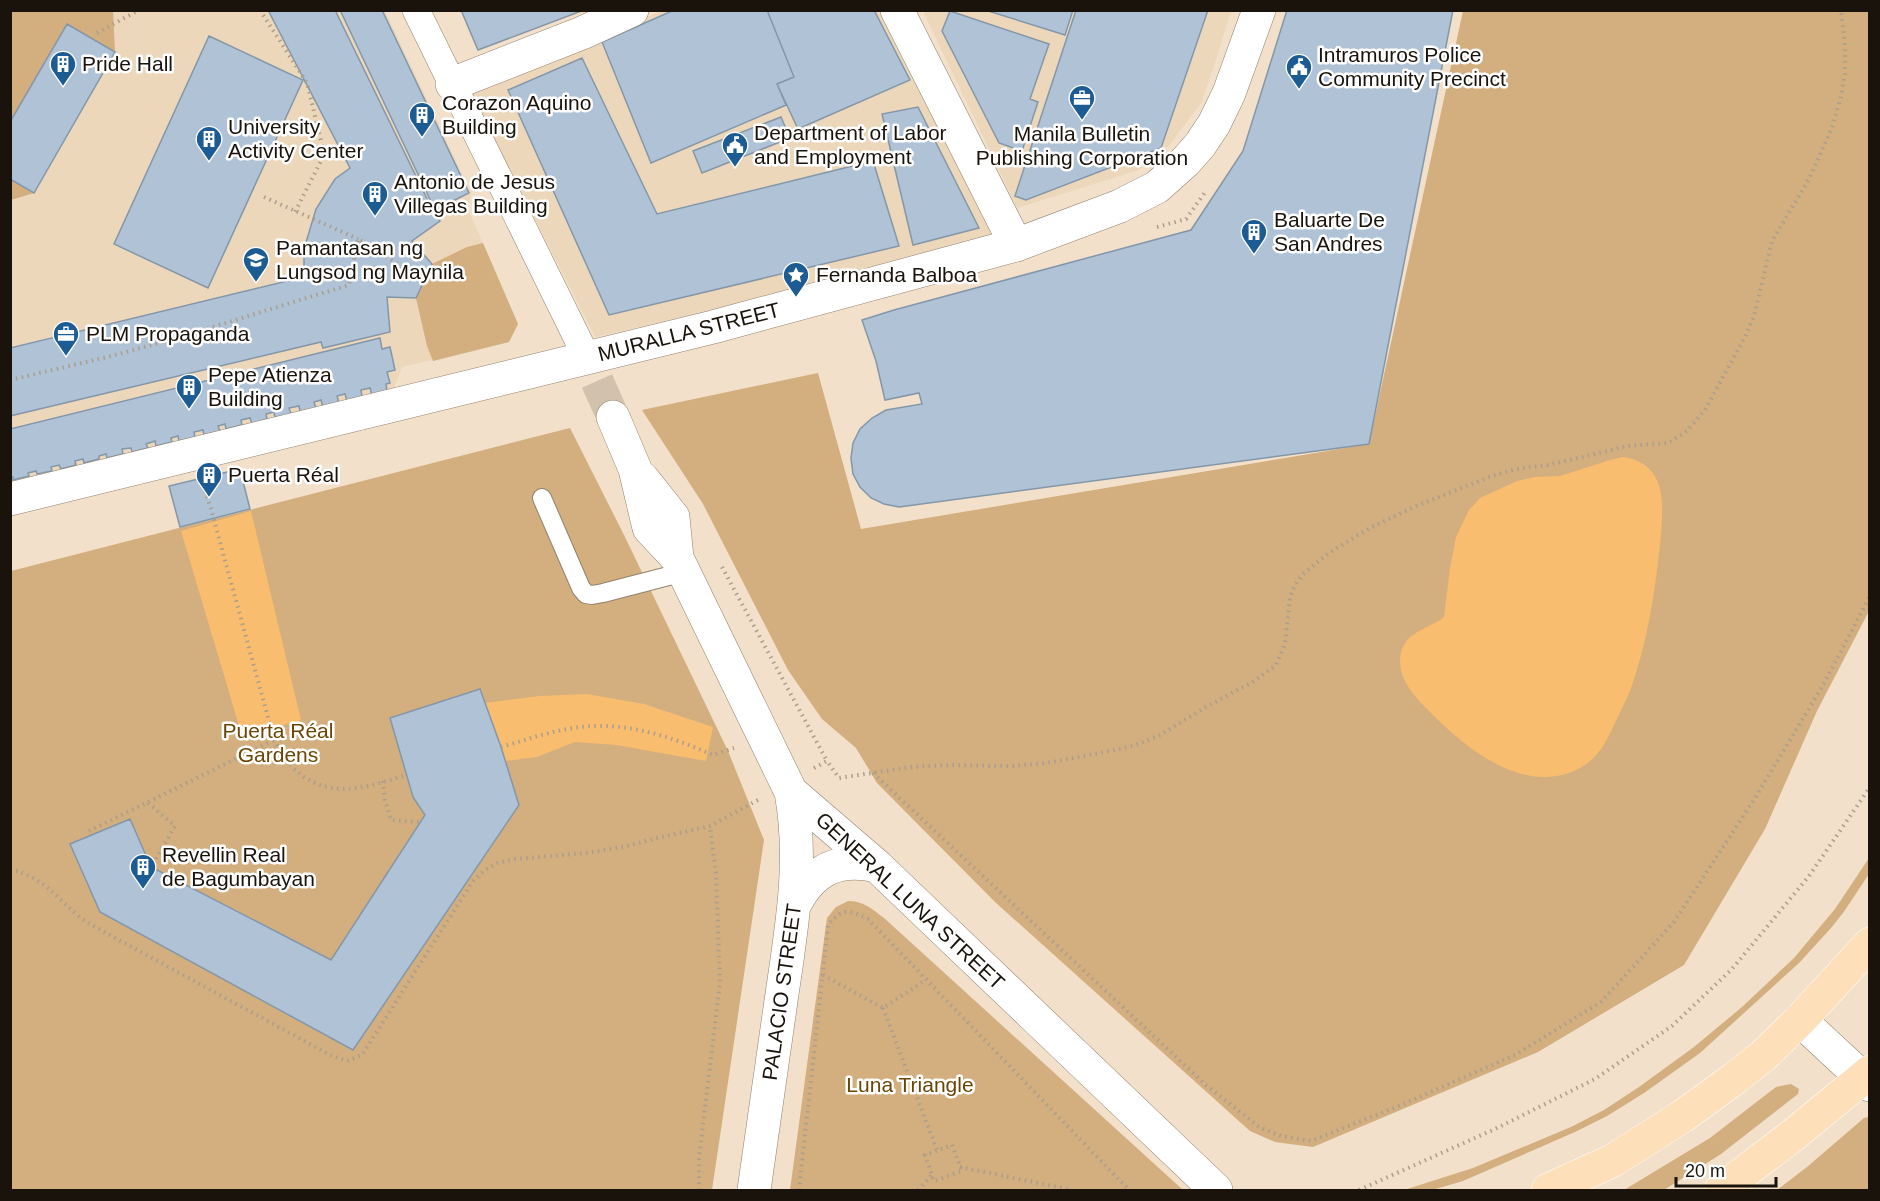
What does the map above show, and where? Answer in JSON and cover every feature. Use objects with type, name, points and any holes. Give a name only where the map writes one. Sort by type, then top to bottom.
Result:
[{"type":"main road","points":[[1548,1191],[1612,1161],[1683,1116],[1763,1056],[1800,1020],[1869,944]]},
{"type":"main road","points":[[1721,1191],[1867,1079]]},
{"type":"street","points":[[416,10],[592,370]]},
{"type":"street","points":[[452,84],[582,33],[632,10]]},
{"type":"street","points":[[897,10],[1016,245]]},
{"type":"street","name":"MURALLA STREET","points":[[10,499],[592,370],[713,327],[1016,245],[1120,206],[1157,187],[1185,162],[1214,124],[1244,56],[1259,10]]},
{"type":"street","name":"GENERAL LUNA STREET","points":[[613,417],[635,469],[673,517],[681,565],[789,788],[877,866],[1216,1191]]},
{"type":"street","name":"PALACIO STREET","points":[[754,1191],[795,903],[797,839],[796,821],[789,788]]},
{"type":"street","points":[[795,903],[811,880],[822,871],[835,865],[863,863],[877,866]]},
{"type":"street","points":[[1800,1020],[1867,1079]]},
{"type":"lane","points":[[542,498],[581,588],[586,594],[603,593],[681,565]]},
{"type":"path","points":[[96,33],[139,10]]},
{"type":"path","points":[[260,10],[307,83],[322,145],[321,161],[295,212]]},
{"type":"path","points":[[718,559],[827,761],[839,778],[873,772],[950,765],[1011,766],[1047,763],[1136,745],[1160,735],[1256,680],[1276,665],[1286,644],[1290,597],[1295,585],[1302,575],[1335,549],[1370,528],[1416,506],[1492,476],[1628,446],[1668,443],[1687,431],[1705,410],[1746,335],[1759,296],[1772,241],[1809,179],[1831,130],[1845,75],[1845,45],[1840,10]]},
{"type":"path","points":[[264,196],[358,239],[424,280]]},
{"type":"path","points":[[10,380],[146,346],[349,285],[358,239]]},
{"type":"path","points":[[201,479],[274,740],[287,763],[309,780],[324,786],[342,789],[407,775]]},
{"type":"path","points":[[873,772],[1206,1085],[1258,1127],[1281,1136],[1311,1141],[1515,1055],[1601,1002],[1674,922],[1785,748],[1821,687],[1869,596]]},
{"type":"path","points":[[501,747],[576,728],[613,727],[648,731],[682,741],[713,755],[728,751]]},
{"type":"path","points":[[90,831],[274,740]]},
{"type":"path","points":[[10,869],[41,882],[82,918],[106,933],[330,1055],[347,1061],[362,1055],[473,881],[485,870],[498,863],[515,859],[587,853],[710,826],[789,788],[827,761]]},
{"type":"path","points":[[383,781],[385,800],[391,820],[421,822]]},
{"type":"path","points":[[1359,1191],[1595,1080],[1672,1026],[1732,969],[1801,886],[1869,787]]},
{"type":"path","points":[[148,802],[175,826],[151,867]]},
{"type":"path","points":[[699,1191],[699,1159],[720,982],[716,875],[710,826]]},
{"type":"path","points":[[799,1191],[828,925],[838,914],[851,912],[868,919],[1129,1191]]},
{"type":"path","points":[[823,975],[883,1008],[937,1150]]},
{"type":"path","points":[[883,1008],[926,980]]},
{"type":"path","points":[[952,1145],[962,1171],[934,1181],[925,1155],[937,1150],[952,1145]]},
{"type":"path","points":[[960,1167],[1072,1191]]},
{"type":"path","points":[[918,1191],[932,1175]]},
{"type":"shaded area","name":"Pamantasan ng Lungsod ng Maynila","points":[[10,11],[385,11],[471,193],[468,209],[518,324],[509,342],[402,367],[393,390],[11,484]]},
{"type":"shaded area","name":"Department of Labor and Employment","points":[[661,11],[879,11],[1001,245],[595,337],[470,91]]},
{"type":"shaded area","name":"Manila Bulletin Publishing Corporation","points":[[923,11],[1231,11],[1201,103],[1159,159],[1136,171],[1017,208]]},
{"type":"shaded area","points":[[1623,457],[1638,461],[1649,469],[1656,478],[1662,503],[1656,581],[1637,671],[1610,733],[1600,751],[1590,761],[1564,774],[1543,777],[1522,774],[1481,755],[1430,712],[1415,696],[1403,677],[1400,663],[1401,652],[1409,638],[1444,617],[1456,537],[1469,510],[1480,498],[1517,481],[1535,477],[1560,476]]},
{"type":"shaded area","points":[[251,511],[301,720],[242,736],[181,531]]},
{"type":"shaded area","points":[[587,694],[644,704],[713,727],[706,761],[616,745],[575,742],[537,757],[505,761],[485,703],[539,696]]},
{"type":"green space","points":[[11,11],[113,11],[115,52],[67,24],[11,122]]},
{"type":"green space","points":[[1463,11],[1869,11],[1869,611],[1817,711],[1765,829],[1684,965],[1538,1052],[1313,1147],[1275,1142],[1250,1131],[995,902],[877,783],[856,748],[822,719],[788,670],[703,504],[642,410],[818,373],[861,529],[1369,444]]},
{"type":"green space","points":[[11,179],[34,193],[11,200]]},
{"type":"green space","points":[[483,243],[518,324],[509,342],[433,361],[427,346],[416,298],[432,264],[467,247]]},
{"type":"green space","name":"Puerta Réal Gardens","points":[[570,428],[728,751],[764,840],[712,1190],[11,1190],[11,571]]},
{"type":"green space","points":[[1869,858],[1869,874],[1843,913],[1799,963],[1700,1053],[1644,1093],[1607,1116],[1575,1132],[1463,1181],[1432,1190],[1404,1190],[1473,1168],[1571,1127],[1604,1110],[1639,1087],[1694,1047],[1742,1007],[1794,958],[1835,909]]},
{"type":"green space","name":"Luna Triangle","points":[[848,901],[863,904],[884,918],[1183,1190],[790,1190],[827,918],[836,907]]},
{"type":"green space","points":[[1791,1084],[1799,1089],[1798,1094],[1721,1154],[1664,1190],[1624,1190],[1710,1138],[1776,1087]]},
{"type":"green space","points":[[1869,1117],[1869,1190],[1777,1190],[1864,1118]]},
{"type":"building","name":"Antonio de Jesus Villegas Building","points":[[268,10],[335,10],[434,213],[440,221],[412,241],[432,264],[416,298],[387,297],[390,332],[323,348],[321,342],[10,416],[10,348],[304,277],[304,249],[316,209],[335,179],[350,168]]},
{"type":"building","name":"Corazon Aquino Building","points":[[340,10],[382,10],[469,193],[435,210]]},
{"type":"building","points":[[461,10],[584,10],[478,50]]},
{"type":"building","points":[[674,10],[767,10],[794,77],[777,84],[786,105],[651,163],[602,42]]},
{"type":"building","points":[[767,10],[874,10],[910,80],[798,129],[777,84],[794,77]]},
{"type":"building","points":[[985,10],[1073,10],[1065,35]]},
{"type":"building","points":[[1076,10],[1208,10],[1161,148],[1026,200],[1015,196]]},
{"type":"building","name":"Baluarte De San Andres","points":[[1287,10],[1453,10],[1369,444],[899,507],[871,498],[860,487],[853,474],[851,458],[853,443],[860,429],[872,418],[886,410],[922,404],[919,393],[885,400],[876,361],[862,320],[1191,230],[1243,151]]},
{"type":"building","points":[[950,11],[1049,44],[1030,99],[1038,102],[1022,151],[999,143],[942,31]]},
{"type":"building","name":"Pride Hall","points":[[67,24],[115,52],[34,193],[10,179],[10,122]]},
{"type":"building","name":"University Activity Center","points":[[209,36],[303,80],[208,288],[114,244]]},
{"type":"building","points":[[582,58],[657,214],[873,161],[899,246],[609,315],[508,90]]},
{"type":"building","points":[[918,107],[979,228],[913,245],[882,114]]},
{"type":"building","points":[[781,117],[790,138],[702,173],[693,151]]},
{"type":"building","name":"Pepe Atienza Building","points":[[380,338],[382,349],[390,347],[395,370],[387,372],[390,383],[386,384],[387,391],[372,395],[370,388],[361,390],[362,397],[347,401],[345,394],[337,396],[339,403],[323,407],[321,400],[314,402],[316,408],[300,412],[299,406],[289,408],[291,414],[275,418],[274,412],[266,414],[267,419],[252,424],[250,418],[241,420],[242,425],[226,429],[225,424],[218,426],[220,431],[204,435],[203,430],[194,432],[195,437],[179,441],[178,436],[171,438],[172,442],[156,446],[155,441],[146,444],[148,448],[132,452],[131,448],[122,449],[123,454],[107,458],[106,454],[99,456],[99,459],[84,463],[83,459],[75,461],[76,465],[61,469],[59,465],[51,467],[52,471],[37,474],[36,471],[28,473],[29,476],[13,480],[13,477],[10,477],[10,429]]},
{"type":"building","name":"Puerta Réal","points":[[240,469],[250,509],[180,527],[169,486]]},
{"type":"building","name":"Revellin Real de Bagumbayan","points":[[480,689],[519,805],[353,1050],[100,912],[70,844],[130,819],[151,867],[331,960],[425,815],[413,797],[390,718]]},
{"type":"tunnel","points":[[597,381],[613,417]]},
{"type":"place","name":"Pride Hall","points":[[63,87]]},
{"type":"place","name":"Intramuros Police Community Precinct","points":[[1299,90]]},
{"type":"place","name":"Manila Bulletin Publishing Corporation","points":[[1082,121]]},
{"type":"place","name":"Corazon Aquino Building","points":[[422,138]]},
{"type":"place","name":"University Activity Center","points":[[209,162]]},
{"type":"place","name":"Department of Labor and Employment","points":[[735,168]]},
{"type":"place","name":"Antonio de Jesus Villegas Building","points":[[375,217]]},
{"type":"place","name":"Baluarte De San Andres","points":[[1254,255]]},
{"type":"place","name":"Pamantasan ng Lungsod ng Maynila","points":[[256,283]]},
{"type":"place","name":"Fernanda Balboa","points":[[796,298]]},
{"type":"place","name":"PLM Propaganda","points":[[66,357]]},
{"type":"place","name":"Pepe Atienza Building","points":[[189,410]]},
{"type":"place","name":"Puerta Réal","points":[[209,498]]},
{"type":"place","name":"Revellin Real de Bagumbayan","points":[[143,890]]}]
